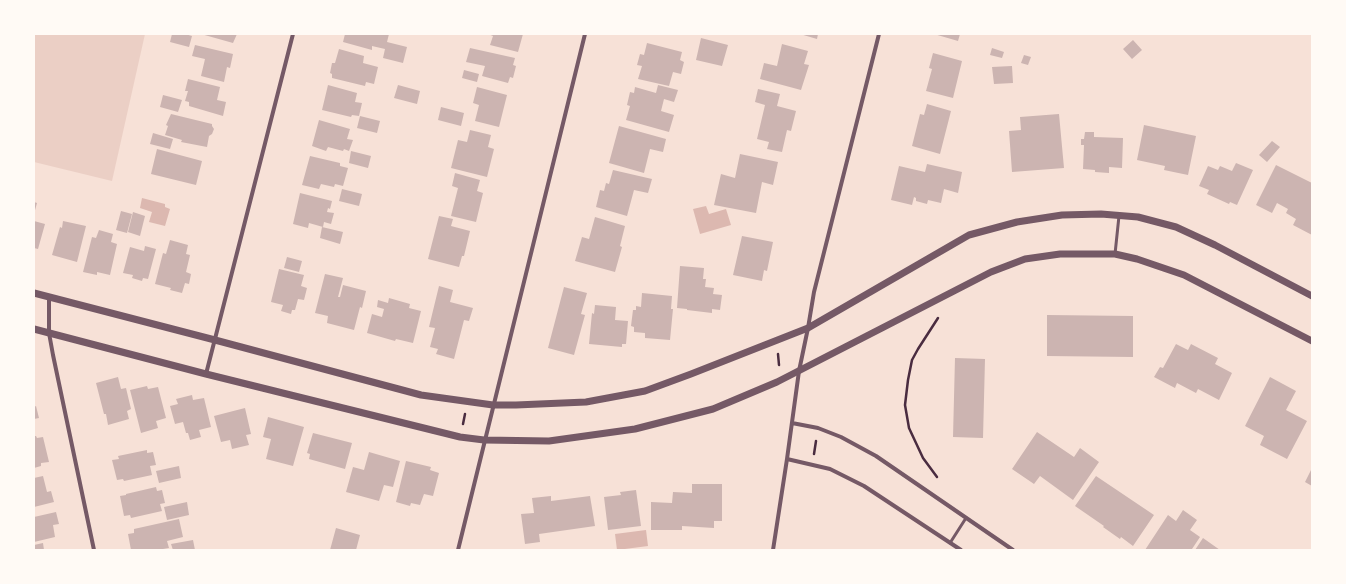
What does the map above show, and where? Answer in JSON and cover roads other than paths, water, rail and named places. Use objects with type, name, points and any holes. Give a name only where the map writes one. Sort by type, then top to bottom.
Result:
[{"type":"street","points":[[206,374],[293,34]]},
{"type":"street","points":[[458,550],[484,440],[586,34]]},
{"type":"street","points":[[773,550],[787,459],[798,371],[808,328],[814,292],[879,34]]},
{"type":"street","points":[[34,293],[421,395],[493,405],[534,405],[586,402],[645,391],[808,328],[969,235],[1017,222],[1062,215],[1101,214],[1138,217],[1176,227],[1312,296]]},
{"type":"street","points":[[34,329],[206,374],[460,437],[484,440],[549,441],[635,430],[713,409],[768,386],[991,272],[1025,259],[1060,254],[1115,254],[1137,259],[1184,275],[1312,341]]},
{"type":"street","points":[[49,297],[49,333],[94,550]]},
{"type":"street","points":[[792,423],[818,428],[841,437],[876,456],[1013,550]]},
{"type":"street","points":[[787,459],[830,469],[864,486],[961,550]]},
{"type":"lane","points":[[1115,254],[1119,216]]},
{"type":"lane","points":[[950,543],[966,518]]}]
